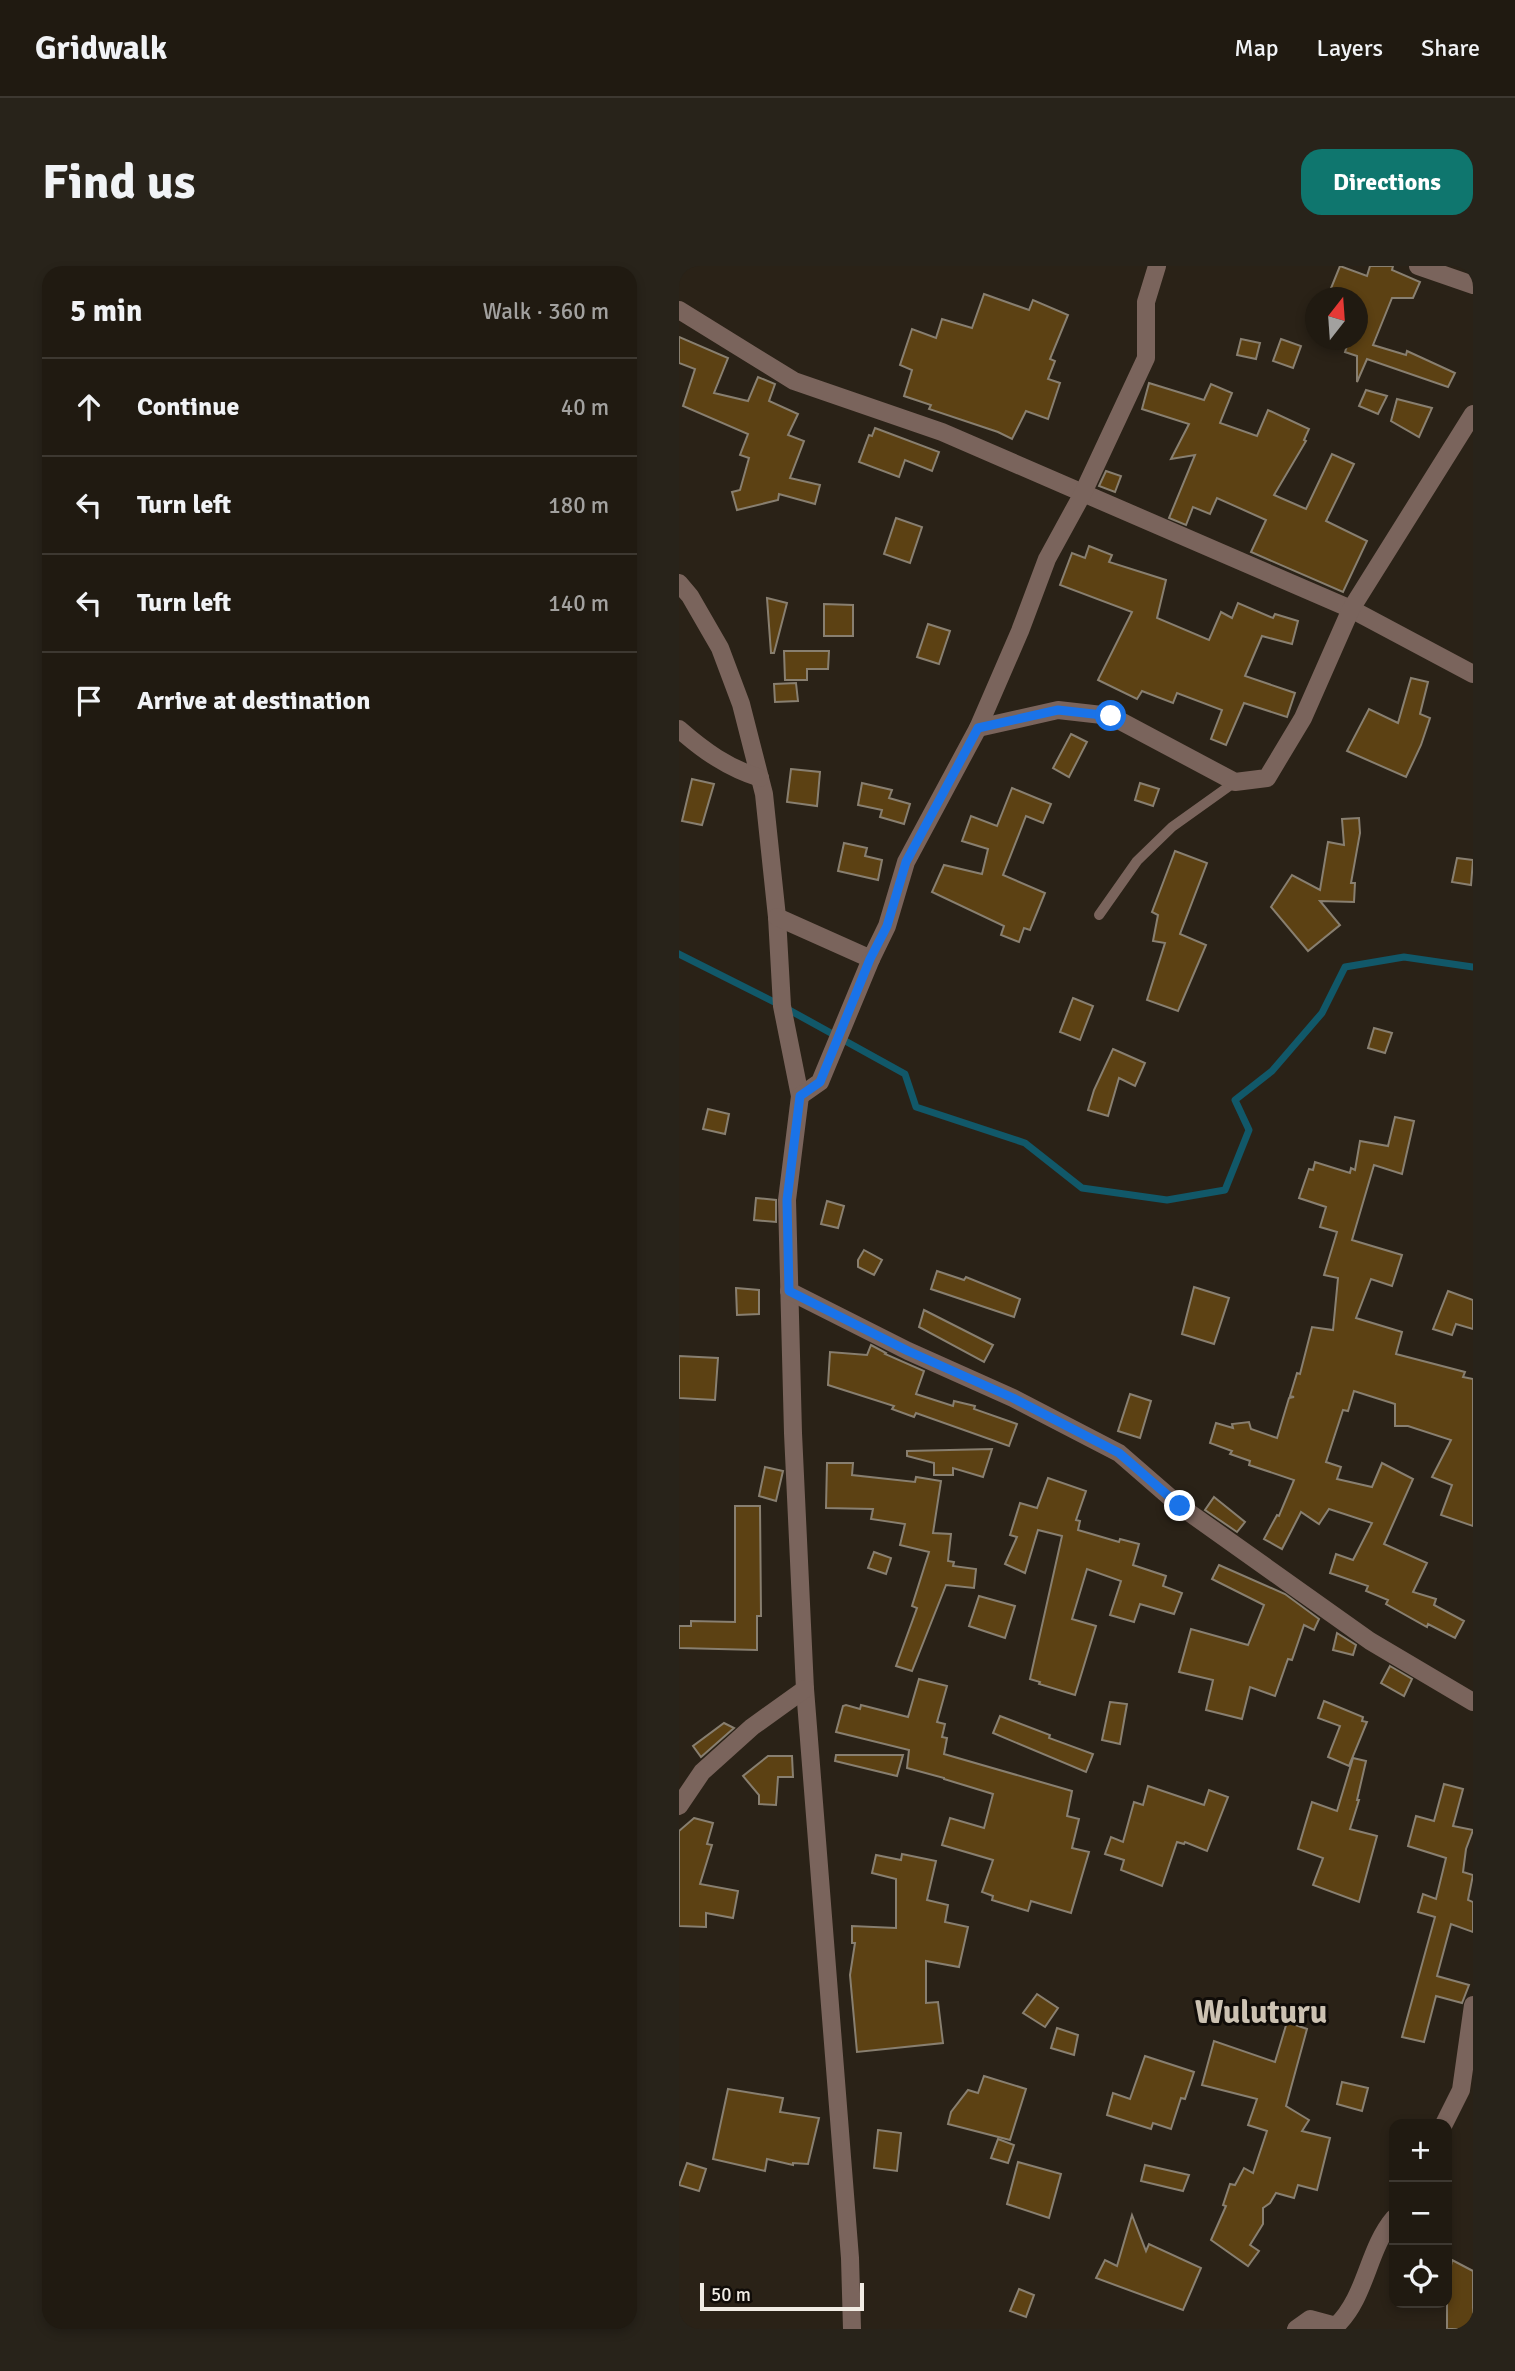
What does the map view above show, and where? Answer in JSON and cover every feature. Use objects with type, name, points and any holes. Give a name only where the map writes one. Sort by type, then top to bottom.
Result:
[{"type":"street","points":[[800,1096],[820,1082],[870,959],[887,926],[906,862],[978,728],[1048,559],[1082,495],[1146,358],[1146,302],[1157,266]]},
{"type":"street","points":[[1418,266],[1473,285]]},
{"type":"street","points":[[679,310],[794,381],[942,432],[1082,495],[1351,609],[1473,674]]},
{"type":"street","points":[[978,728],[1058,710],[1111,716],[1235,782],[1267,778],[1303,718],[1351,609],[1473,414]]},
{"type":"street","points":[[679,583],[690,596],[720,648],[741,704],[764,794],[777,917],[782,1006],[800,1096],[787,1200],[789,1291],[806,1689],[850,2258],[852,2329]]},
{"type":"street","points":[[679,729],[702,750],[736,771],[760,778]]},
{"type":"street","points":[[777,917],[870,959]]},
{"type":"street","points":[[789,1291],[908,1351],[1013,1398],[1119,1453],[1180,1506],[1370,1641],[1473,1702]]},
{"type":"street","points":[[679,1806],[702,1772],[752,1727],[806,1689]]},
{"type":"street","points":[[1447,2119],[1461,2091],[1473,2005]]},
{"type":"street","points":[[1296,2329],[1310,2319],[1338,2328],[1350,2313],[1382,2233],[1389,2224]]},
{"type":"lane","points":[[1099,915],[1137,861],[1172,827],[1235,782]]},
{"type":"building","points":[[1340,266],[1367,276],[1370,266],[1393,266],[1392,270],[1420,282],[1413,298],[1392,298],[1373,345],[1406,355],[1407,351],[1455,373],[1448,387],[1367,359],[1357,382],[1357,356],[1345,352],[1368,350],[1368,287],[1331,287]]},
{"type":"building","points":[[984,294],[1029,310],[1033,300],[1068,315],[1050,359],[1055,361],[1048,379],[1060,383],[1048,419],[1026,411],[1012,439],[929,409],[931,405],[904,396],[912,370],[900,365],[912,329],[936,338],[942,319],[972,328]]},
{"type":"building","points":[[679,337],[728,358],[714,393],[748,401],[758,377],[775,384],[769,401],[798,414],[788,435],[804,441],[790,478],[820,485],[815,504],[779,494],[778,500],[737,510],[732,492],[740,490],[749,458],[740,455],[748,434],[683,406],[695,369],[679,363]]},
{"type":"building","points":[[1241,339],[1260,343],[1256,359],[1237,355]]},
{"type":"building","points":[[1281,339],[1301,346],[1293,368],[1273,361]]},
{"type":"building","points":[[1149,383],[1204,400],[1211,384],[1232,393],[1220,423],[1257,436],[1268,410],[1309,429],[1304,440],[1306,441],[1274,495],[1306,509],[1332,454],[1354,464],[1326,521],[1367,541],[1343,592],[1251,552],[1266,520],[1217,498],[1210,514],[1193,507],[1186,525],[1169,518],[1195,455],[1171,459],[1189,424],[1142,409]]},
{"type":"building","points":[[1366,390],[1387,396],[1378,414],[1359,406]]},
{"type":"building","points":[[1397,399],[1432,408],[1419,437],[1391,421]]},
{"type":"building","points":[[875,428],[939,452],[932,471],[905,460],[899,477],[859,462],[869,435],[872,436]]},
{"type":"building","points":[[1106,471],[1121,476],[1115,492],[1099,486]]},
{"type":"building","points":[[896,518],[922,527],[910,563],[884,554]]},
{"type":"building","points":[[1089,546],[1112,555],[1109,562],[1166,580],[1157,618],[1209,640],[1221,612],[1232,618],[1238,603],[1273,618],[1275,614],[1298,621],[1292,644],[1262,636],[1245,676],[1295,693],[1287,717],[1244,703],[1226,745],[1211,739],[1222,710],[1177,693],[1173,703],[1142,691],[1137,699],[1098,680],[1132,612],[1060,585],[1072,553],[1085,558]]},
{"type":"building","points":[[767,598],[787,603],[774,653],[771,653]]},
{"type":"building","points":[[824,604],[853,605],[853,636],[824,636]]},
{"type":"building","points":[[928,624],[950,631],[939,664],[917,657]]},
{"type":"building","points":[[784,651],[829,651],[828,669],[807,669],[807,680],[785,680]]},
{"type":"building","points":[[1411,678],[1428,682],[1420,714],[1430,718],[1406,777],[1347,751],[1369,709],[1398,723]]},
{"type":"building","points":[[796,683],[798,701],[775,702],[774,684]]},
{"type":"building","points":[[1071,734],[1087,742],[1069,777],[1053,768]]},
{"type":"building","points":[[791,769],[820,772],[817,806],[787,802]]},
{"type":"building","points":[[692,779],[714,784],[702,825],[682,821]]},
{"type":"building","points":[[862,783],[892,790],[889,798],[910,804],[904,824],[880,817],[882,810],[858,805]]},
{"type":"building","points":[[1140,783],[1159,789],[1153,806],[1135,800]]},
{"type":"building","points":[[1012,788],[1051,804],[1043,823],[1026,816],[1003,875],[1045,893],[1030,930],[1024,928],[1019,942],[1001,935],[1004,926],[932,892],[944,865],[982,874],[988,849],[962,841],[971,816],[997,826]]},
{"type":"building","points":[[1359,818],[1360,833],[1351,883],[1355,883],[1354,902],[1320,901],[1340,925],[1308,951],[1271,907],[1292,875],[1320,890],[1328,842],[1344,845],[1342,819]]},
{"type":"building","points":[[844,843],[867,848],[865,856],[882,860],[878,880],[838,871]]},
{"type":"building","points":[[1175,851],[1207,863],[1180,934],[1206,945],[1178,1011],[1147,1000],[1165,943],[1153,941],[1158,915],[1152,912]]},
{"type":"building","points":[[1457,858],[1473,860],[1471,885],[1452,882]]},
{"type":"building","points":[[1073,998],[1093,1006],[1080,1040],[1060,1032]]},
{"type":"building","points":[[1374,1028],[1392,1033],[1385,1053],[1368,1048]]},
{"type":"building","points":[[1113,1049],[1145,1063],[1135,1086],[1119,1078],[1108,1116],[1088,1110]]},
{"type":"building","points":[[708,1109],[729,1114],[725,1134],[703,1129]]},
{"type":"building","points":[[1395,1117],[1414,1121],[1402,1174],[1374,1165],[1352,1240],[1402,1255],[1392,1286],[1371,1279],[1356,1318],[1402,1332],[1396,1354],[1465,1372],[1463,1377],[1473,1379],[1473,1526],[1441,1515],[1452,1485],[1432,1477],[1451,1440],[1408,1426],[1395,1426],[1395,1404],[1354,1391],[1348,1411],[1343,1410],[1326,1462],[1341,1467],[1337,1479],[1372,1487],[1382,1463],[1413,1479],[1384,1544],[1427,1563],[1413,1592],[1436,1599],[1434,1605],[1464,1621],[1455,1638],[1428,1624],[1427,1627],[1386,1604],[1388,1600],[1366,1591],[1368,1586],[1330,1573],[1336,1554],[1353,1560],[1372,1523],[1329,1509],[1319,1524],[1301,1512],[1282,1549],[1264,1539],[1277,1515],[1279,1516],[1294,1480],[1249,1465],[1250,1461],[1210,1443],[1216,1423],[1233,1428],[1232,1424],[1249,1422],[1251,1429],[1277,1438],[1289,1398],[1294,1397],[1290,1396],[1297,1373],[1300,1374],[1312,1327],[1333,1330],[1338,1278],[1324,1275],[1337,1232],[1320,1227],[1326,1207],[1299,1198],[1309,1169],[1313,1170],[1315,1162],[1350,1173],[1351,1168],[1355,1170],[1360,1141],[1388,1146]]},
{"type":"building","points":[[756,1198],[776,1200],[776,1222],[754,1220]]},
{"type":"building","points":[[827,1201],[844,1206],[838,1228],[821,1224]]},
{"type":"building","points":[[864,1250],[882,1260],[874,1275],[858,1267],[858,1260]]},
{"type":"building","points":[[937,1271],[964,1280],[966,1277],[1020,1299],[1014,1317],[931,1289]]},
{"type":"building","points":[[1194,1287],[1229,1298],[1214,1344],[1182,1334]]},
{"type":"building","points":[[736,1288],[759,1290],[759,1314],[737,1315]]},
{"type":"building","points":[[1448,1291],[1473,1300],[1473,1329],[1456,1324],[1452,1335],[1433,1329]]},
{"type":"building","points":[[924,1310],[993,1345],[984,1362],[919,1327]]},
{"type":"building","points":[[871,1345],[924,1371],[916,1394],[953,1406],[954,1401],[975,1406],[974,1409],[1017,1424],[1009,1446],[916,1413],[914,1417],[892,1409],[894,1406],[828,1385],[830,1352],[867,1355]]},
{"type":"building","points":[[679,1356],[718,1358],[715,1400],[679,1398]]},
{"type":"building","points":[[1130,1394],[1151,1401],[1140,1438],[1118,1431]]},
{"type":"building","points":[[992,1449],[983,1477],[953,1468],[953,1475],[934,1475],[934,1463],[907,1456],[907,1451]]},
{"type":"building","points":[[827,1463],[853,1463],[852,1475],[915,1482],[916,1477],[941,1481],[933,1533],[951,1534],[948,1561],[954,1562],[953,1566],[976,1569],[974,1588],[946,1585],[912,1671],[896,1666],[917,1608],[912,1606],[929,1552],[900,1545],[905,1524],[871,1519],[873,1509],[826,1508]]},
{"type":"building","points":[[765,1467],[783,1471],[776,1501],[759,1496]]},
{"type":"building","points":[[1048,1478],[1086,1491],[1076,1520],[1080,1521],[1078,1530],[1119,1542],[1120,1539],[1139,1544],[1133,1565],[1166,1576],[1163,1586],[1182,1593],[1174,1614],[1140,1604],[1134,1622],[1110,1615],[1121,1581],[1087,1569],[1072,1619],[1096,1626],[1075,1695],[1030,1679],[1062,1536],[1038,1530],[1025,1573],[1005,1564],[1017,1537],[1010,1535],[1020,1503],[1037,1508]]},
{"type":"building","points":[[1214,1497],[1245,1522],[1237,1532],[1205,1510]]},
{"type":"building","points":[[735,1506],[760,1506],[761,1616],[757,1616],[757,1650],[679,1648],[679,1626],[691,1626],[691,1621],[735,1622]]},
{"type":"building","points":[[874,1552],[891,1558],[886,1574],[868,1568]]},
{"type":"building","points":[[1219,1565],[1285,1594],[1319,1619],[1314,1630],[1304,1625],[1292,1660],[1288,1659],[1275,1696],[1250,1687],[1242,1719],[1206,1710],[1213,1680],[1179,1672],[1191,1629],[1248,1645],[1264,1605],[1212,1579]]},
{"type":"building","points":[[979,1596],[1015,1606],[1005,1638],[969,1626]]},
{"type":"building","points":[[1337,1633],[1356,1645],[1353,1655],[1333,1650]]},
{"type":"building","points":[[1390,1666],[1412,1679],[1404,1696],[1381,1683]]},
{"type":"building","points":[[919,1679],[947,1686],[937,1722],[945,1724],[942,1737],[947,1738],[944,1754],[1072,1791],[1067,1816],[1079,1819],[1072,1848],[1089,1852],[1071,1913],[1031,1901],[1028,1911],[992,1900],[993,1896],[982,1892],[993,1860],[942,1845],[950,1818],[984,1828],[993,1794],[907,1768],[909,1750],[836,1732],[843,1706],[846,1705],[860,1709],[861,1705],[908,1717]]},
{"type":"building","points":[[1324,1701],[1363,1717],[1362,1721],[1367,1722],[1349,1766],[1328,1757],[1340,1726],[1318,1718]]},
{"type":"building","points":[[1110,1702],[1127,1704],[1120,1744],[1102,1740]]},
{"type":"building","points":[[1000,1716],[1093,1754],[1086,1772],[993,1733]]},
{"type":"building","points":[[724,1723],[734,1728],[701,1757],[693,1746]]},
{"type":"building","points":[[836,1755],[903,1755],[897,1776],[835,1761]]},
{"type":"building","points":[[768,1756],[792,1756],[793,1777],[778,1777],[776,1805],[759,1804],[759,1795],[743,1776]]},
{"type":"building","points":[[1353,1758],[1366,1761],[1359,1800],[1350,1829],[1377,1836],[1359,1902],[1313,1885],[1323,1858],[1298,1849],[1312,1802],[1337,1811]]},
{"type":"building","points":[[1444,1784],[1463,1789],[1453,1826],[1473,1830],[1466,1849],[1463,1872],[1473,1875],[1468,1900],[1473,1902],[1473,1932],[1451,1924],[1437,1976],[1469,1985],[1462,2003],[1436,1996],[1424,2042],[1402,2037],[1435,1917],[1418,1912],[1423,1894],[1436,1899],[1446,1858],[1408,1846],[1416,1816],[1434,1821]]},
{"type":"building","points":[[1148,1786],[1204,1805],[1209,1790],[1228,1797],[1207,1851],[1185,1842],[1177,1842],[1162,1886],[1121,1870],[1124,1860],[1105,1854],[1111,1837],[1123,1842],[1134,1802],[1143,1805]]},
{"type":"building","points":[[694,1818],[713,1823],[707,1844],[712,1845],[700,1884],[738,1891],[733,1918],[706,1913],[706,1927],[679,1926],[679,1831]]},
{"type":"building","points":[[902,1854],[936,1861],[927,1900],[948,1905],[945,1922],[968,1927],[959,1967],[926,1961],[926,2003],[938,2002],[943,2043],[857,2052],[850,1975],[855,1943],[852,1943],[852,1926],[896,1928],[896,1879],[872,1873],[876,1855],[901,1860]]},
{"type":"building","points":[[1037,1994],[1058,2008],[1045,2027],[1023,2013]]},
{"type":"building","points":[[1287,2022],[1307,2029],[1286,2106],[1309,2120],[1302,2131],[1330,2138],[1317,2190],[1298,2185],[1294,2198],[1276,2193],[1263,2208],[1263,2224],[1250,2245],[1259,2251],[1248,2266],[1211,2240],[1226,2206],[1223,2205],[1230,2184],[1235,2185],[1244,2168],[1253,2173],[1267,2131],[1248,2125],[1257,2099],[1202,2085],[1214,2041],[1275,2062]]},
{"type":"building","points":[[1057,2028],[1078,2035],[1074,2055],[1051,2048]]},
{"type":"building","points":[[1145,2056],[1194,2072],[1185,2099],[1181,2098],[1171,2129],[1153,2123],[1151,2129],[1107,2115],[1113,2093],[1130,2099]]},
{"type":"building","points":[[984,2076],[1026,2089],[1010,2140],[948,2124],[951,2112],[968,2090],[978,2093]]},
{"type":"building","points":[[1342,2082],[1368,2088],[1362,2111],[1337,2104]]},
{"type":"building","points":[[728,2089],[783,2098],[780,2112],[819,2118],[808,2164],[793,2165],[767,2159],[765,2171],[713,2159]]},
{"type":"building","points":[[878,2130],[901,2133],[897,2171],[874,2168]]},
{"type":"building","points":[[998,2139],[1014,2145],[1008,2163],[991,2158]]},
{"type":"building","points":[[1018,2162],[1061,2174],[1049,2218],[1007,2204]]},
{"type":"building","points":[[687,2163],[706,2169],[699,2191],[679,2185]]},
{"type":"building","points":[[1145,2165],[1189,2175],[1183,2191],[1141,2181]]},
{"type":"building","points":[[1132,2215],[1146,2251],[1149,2244],[1201,2268],[1183,2310],[1096,2278],[1105,2260],[1117,2266]]},
{"type":"building","points":[[1452,2260],[1473,2271],[1473,2329],[1447,2329],[1447,2308],[1452,2308]]},
{"type":"building","points":[[1019,2289],[1034,2295],[1026,2317],[1010,2311]]},
{"type":"waterway","points":[[679,954],[782,1006],[905,1074],[916,1107],[1025,1143],[1082,1188],[1167,1200],[1225,1190],[1249,1130],[1235,1100],[1272,1071],[1322,1013],[1345,967],[1404,957],[1473,967]]},
{"type":"district","name":"Wuluturu","points":[[1261,2012]]},
{"type":"route","points":[[1111,716],[1058,710],[978,728],[949,778],[906,862],[887,926],[870,959],[820,1082],[800,1096],[787,1200],[789,1291],[908,1351],[1013,1398],[1119,1453],[1180,1506]]}]
